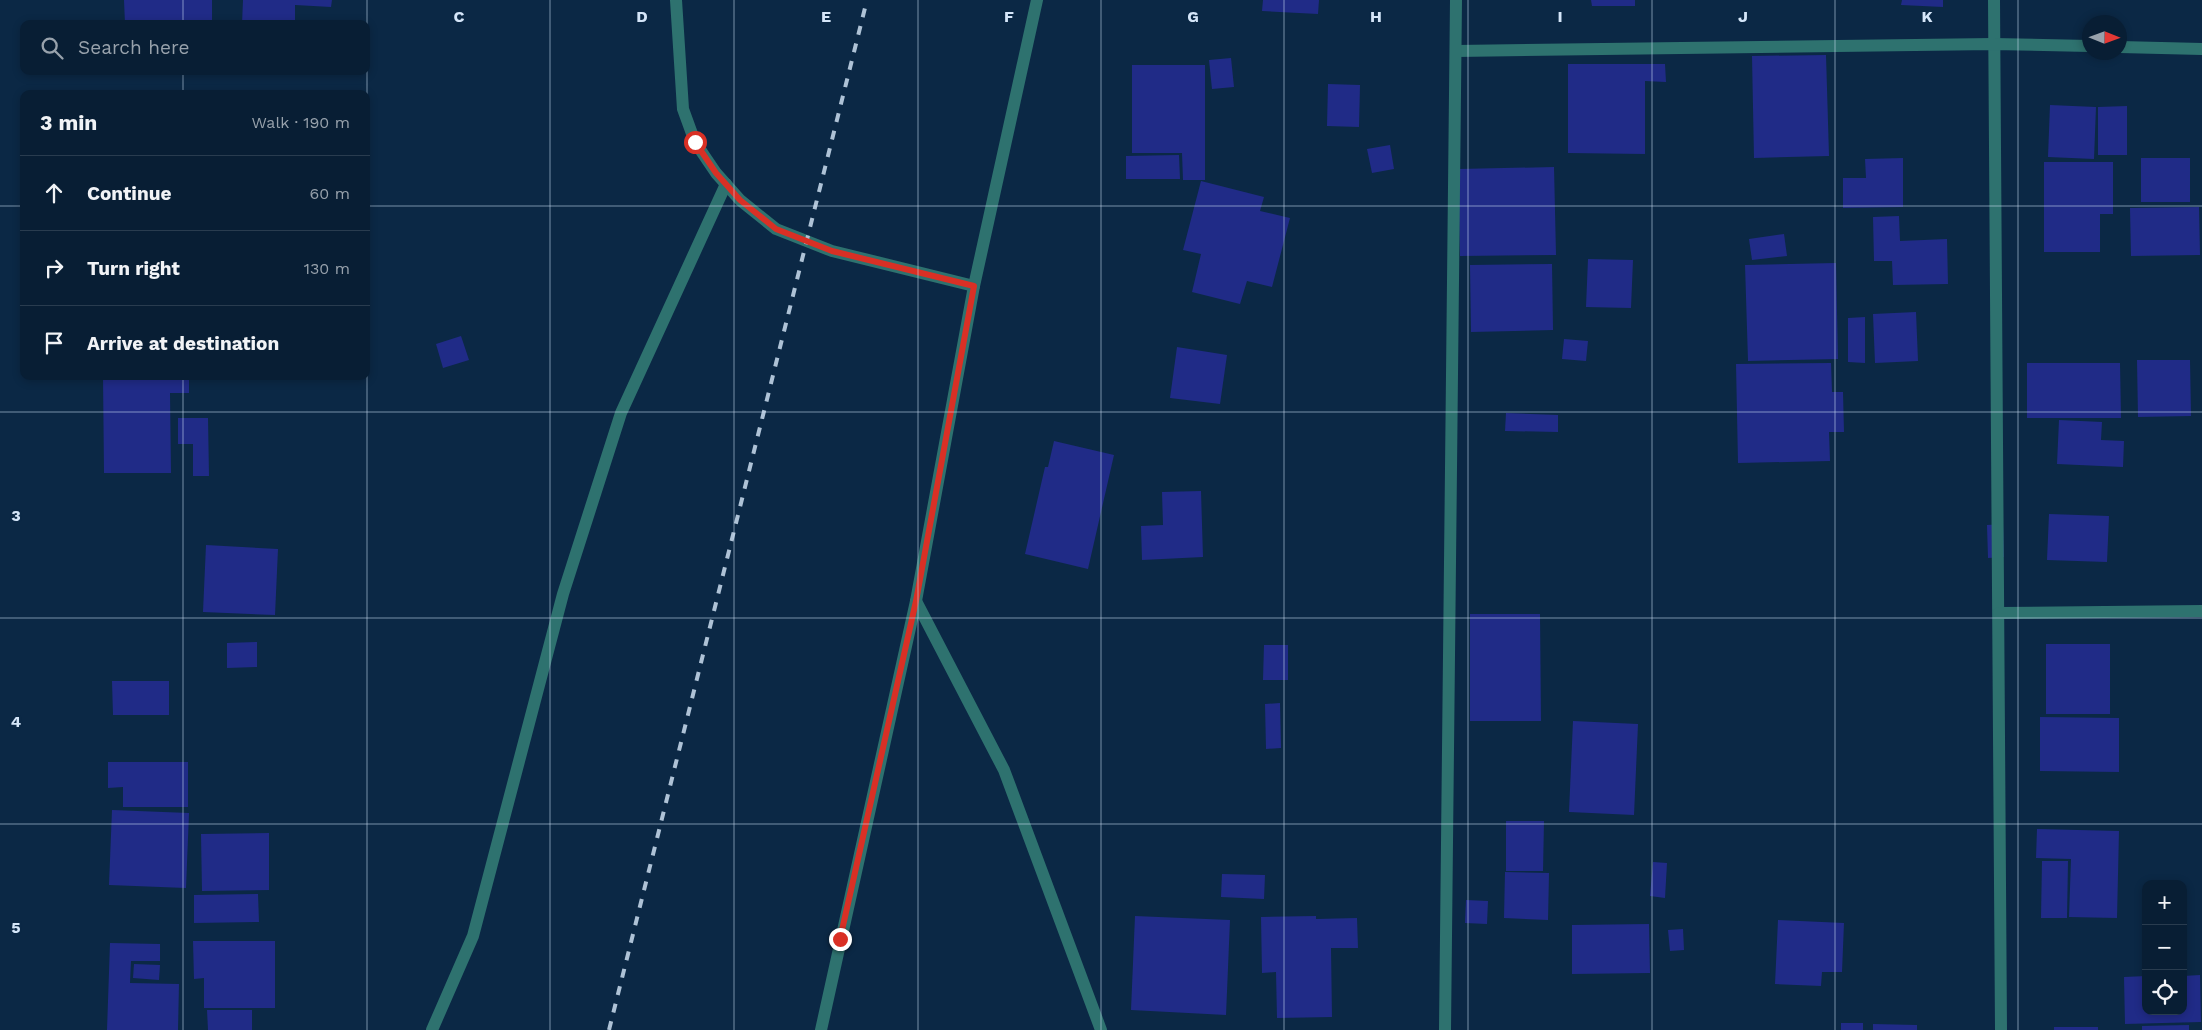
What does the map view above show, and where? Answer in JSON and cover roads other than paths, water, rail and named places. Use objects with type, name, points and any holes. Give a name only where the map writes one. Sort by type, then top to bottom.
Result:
[{"type":"street","points":[[676,0],[683,109],[695,142],[740,200],[776,229],[832,251],[974,286]]},
{"type":"street","points":[[821,1030],[916,601],[974,286],[1037,0]]},
{"type":"street","points":[[1445,1030],[1456,0]]},
{"type":"street","points":[[1994,0],[2001,1030]]},
{"type":"street","points":[[1456,51],[1993,44],[2082,46]]},
{"type":"street","points":[[2127,47],[2202,48]]},
{"type":"street","points":[[432,1030],[474,936],[563,594],[621,413],[726,184]]},
{"type":"street","points":[[916,601],[1004,770],[1101,1030]]},
{"type":"street","points":[[1999,613],[2202,611]]},
{"type":"railway","points":[[609,1030],[867,0]]}]
